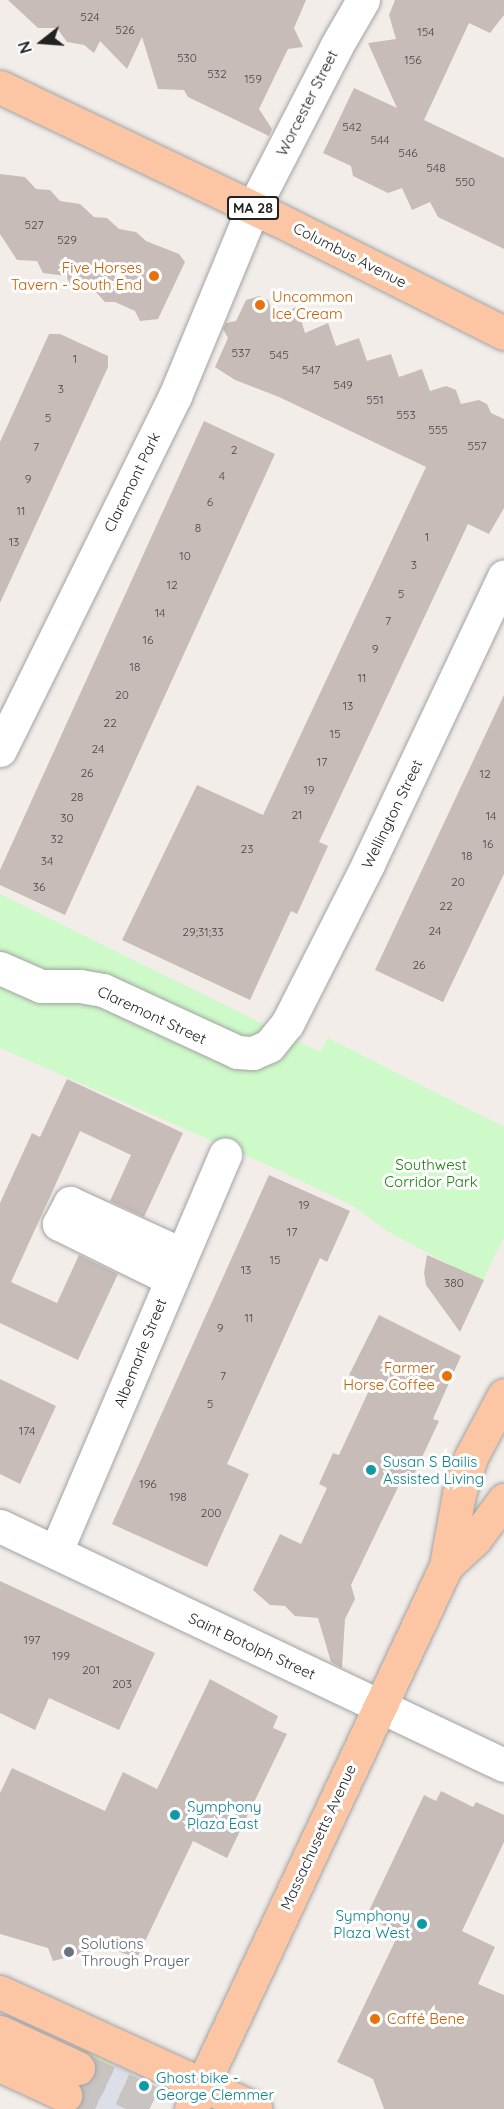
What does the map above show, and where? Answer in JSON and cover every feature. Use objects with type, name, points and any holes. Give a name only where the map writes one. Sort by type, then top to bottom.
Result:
[{"type":"main road","name":"Columbus Avenue","points":[[0,87],[253,208],[504,333]]},
{"type":"main road","name":"Massachusetts Avenue","points":[[197,2097],[446,1566],[459,1494],[471,1457],[504,1395]]},
{"type":"main road","name":"Massachusetts Avenue","points":[[446,1566],[475,1539],[504,1500]]},
{"type":"main road","points":[[0,1992],[197,2097],[255,2109]]},
{"type":"main road","points":[[0,2032],[71,2081],[0,2065]]},
{"type":"street","name":"Worcester Street","points":[[253,208],[337,45],[363,0]]},
{"type":"street","name":"Claremont Park","points":[[0,750],[174,396],[253,208]]},
{"type":"street","name":"Wellington Street","points":[[269,1046],[287,1024],[368,864],[504,576]]},
{"type":"street","name":"Claremont Street","points":[[0,968],[41,986],[80,986],[103,990],[237,1052],[253,1053],[269,1046]]},
{"type":"street","name":"Albemarle Street","points":[[56,1551],[225,1154]]},
{"type":"street","name":"Saint Botolph Street","points":[[0,1526],[504,1765]]},
{"type":"green space","name":"Southwest Corridor Park","points":[[0,894],[320,1052],[328,1038],[504,1127],[504,1237],[482,1282],[387,1231],[353,1206],[270,1166],[0,1048]]},
{"type":"green space","points":[[77,2046],[113,2064],[91,2109],[52,2109],[63,2100],[79,2065]]},
{"type":"shaded area","points":[[113,2064],[149,2079],[151,2086],[140,2109],[91,2109]]},
{"type":"building","points":[[8,0],[306,0],[294,28],[303,47],[288,49],[259,109],[272,129],[269,136],[188,97],[184,90],[158,89],[142,37],[127,69],[100,41],[94,53],[84,45],[67,42],[57,28],[38,28]]},
{"type":"building","points":[[395,0],[504,0],[504,15],[490,33],[469,23],[424,120],[504,158],[504,249],[438,217],[430,202],[412,210],[402,188],[388,193],[353,176],[351,166],[323,153],[354,88],[397,108],[368,43],[396,39],[389,15]]},
{"type":"building","points":[[0,174],[25,177],[36,189],[50,190],[60,201],[80,204],[94,217],[107,218],[119,229],[136,232],[146,241],[179,254],[185,262],[158,319],[140,321],[135,311],[115,302],[105,302],[94,290],[72,288],[66,276],[43,273],[37,261],[17,260],[0,234]]},
{"type":"building","points":[[259,296],[268,300],[274,316],[297,307],[305,333],[328,323],[336,346],[359,338],[367,361],[391,354],[399,377],[422,369],[430,391],[446,386],[456,390],[461,404],[479,400],[487,404],[491,413],[504,419],[504,508],[489,534],[468,524],[319,842],[328,846],[297,914],[291,911],[250,1000],[122,940],[197,785],[263,815],[426,467],[279,397],[235,380],[215,367],[228,338],[223,329],[226,323],[236,321],[246,300]]},
{"type":"building","points":[[49,334],[60,334],[108,356],[108,367],[0,603],[0,442]]},
{"type":"building","points":[[204,421],[275,454],[65,915],[0,885],[0,870]]},
{"type":"building","points":[[504,695],[504,874],[443,1002],[375,970]]},
{"type":"building","points":[[67,1079],[183,1133],[144,1217],[110,1201],[131,1155],[80,1131],[11,1282],[57,1303],[79,1255],[118,1274],[78,1360],[0,1323],[0,1203],[32,1133],[40,1137]]},
{"type":"building","points":[[269,1175],[350,1211],[327,1262],[320,1258],[227,1464],[249,1474],[207,1567],[112,1524]]},
{"type":"building","points":[[427,1255],[484,1280],[460,1332],[426,1285],[424,1273]]},
{"type":"building","name":"Susan S Bailis Assisted Living","points":[[379,1315],[461,1356],[433,1419],[439,1421],[409,1485],[401,1481],[351,1585],[355,1599],[345,1619],[342,1668],[331,1662],[318,1618],[295,1616],[285,1606],[270,1605],[253,1590],[280,1534],[301,1544],[327,1488],[319,1484],[333,1453],[339,1455],[372,1384],[349,1375]]},
{"type":"building","points":[[0,1379],[56,1406],[20,1484],[0,1474]]},
{"type":"building","points":[[0,1581],[155,1653],[119,1730],[49,1698],[35,1730],[0,1713]]},
{"type":"building","name":"Symphony Plaza East","points":[[210,1679],[278,1716],[273,1728],[287,1734],[227,1858],[193,1841],[137,1958],[106,1947],[53,1961],[48,1948],[0,1934],[0,1793],[12,1768],[105,1811],[123,1772],[157,1789]]},
{"type":"building","name":"Symphony Plaza West","points":[[441,1791],[473,1807],[476,1802],[504,1815],[504,1842],[462,1931],[495,1947],[478,1984],[504,1995],[504,2109],[384,2109],[373,2079],[337,2062],[399,1933],[366,1917],[424,1795],[436,1801]]},
{"type":"tunnel","points":[[78,2068],[166,2109]]},
{"type":"tunnel","points":[[65,2095],[96,2109]]},
{"type":"place","name":"Five Horses Tavern - South End","points":[[154,276]]},
{"type":"place","name":"Uncommon Ice Cream","points":[[260,305]]},
{"type":"place","name":"Farmer Horse Coffee","points":[[447,1376]]},
{"type":"place","name":"Susan S Bailis Assisted Living","points":[[371,1470]]},
{"type":"place","name":"Symphony Plaza East","points":[[175,1815]]},
{"type":"place","name":"Symphony Plaza West","points":[[422,1924]]},
{"type":"place","name":"Solutions Through Prayer","points":[[69,1952]]},
{"type":"place","name":"Caffé Bene","points":[[375,2019]]},
{"type":"place","name":"Ghost bike - George Clemmer","points":[[144,2086]]}]
